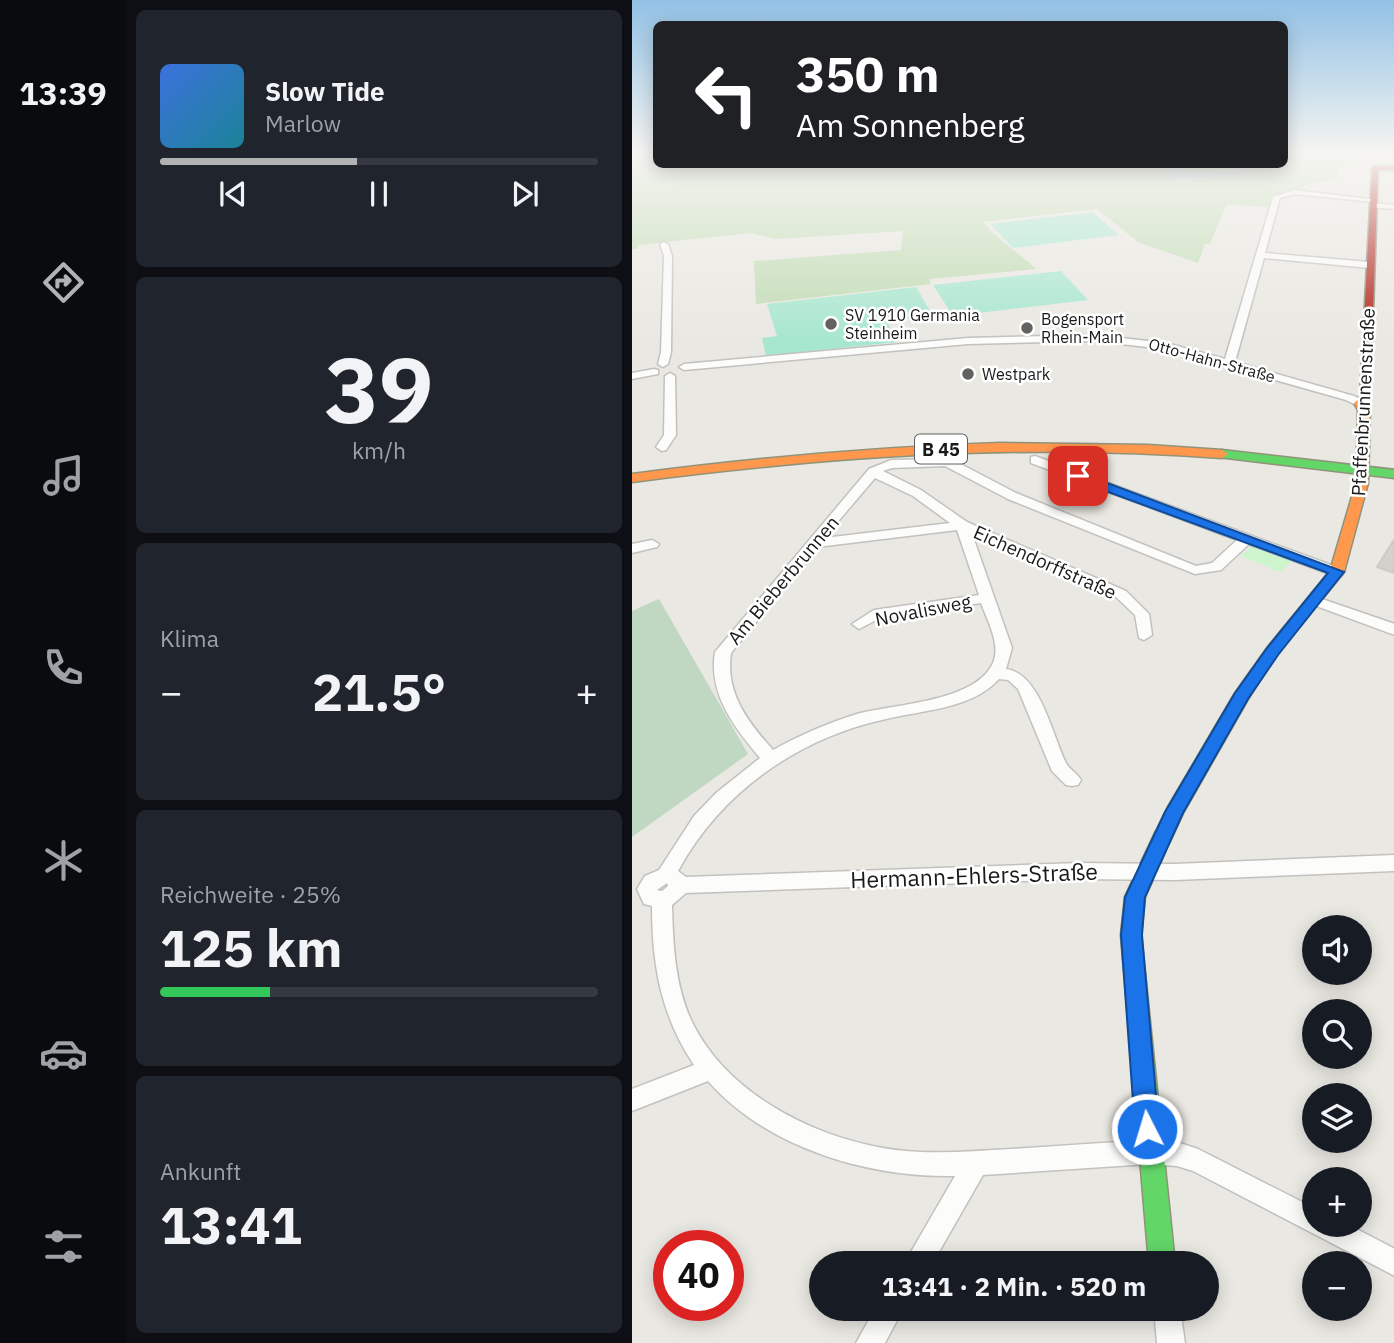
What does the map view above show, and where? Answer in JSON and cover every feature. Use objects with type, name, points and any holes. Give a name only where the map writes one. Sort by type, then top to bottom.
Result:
[{"type":"street","points":[[1229,363],[1271,215]]},
{"type":"street","name":"Pfaffenbrunnenstraße","points":[[1160,1251],[1149,1152],[1131,935],[1135,897],[1174,812],[1241,697],[1272,651],[1316,601],[1337,572],[1356,510],[1363,470],[1364,410],[1360,403],[1365,399],[1372,215]]},
{"type":"street","points":[[662,447],[670,435],[665,369],[668,256],[664,244]]},
{"type":"street","points":[[1260,255],[1369,265]]},
{"type":"street","name":"Otto-Hahn-Straße","points":[[632,376],[665,369],[682,371],[684,367],[896,346],[1067,337],[1146,342],[1229,363],[1360,403]]},
{"type":"street","name":"B 45","points":[[632,478],[823,455],[992,448],[1206,453],[1394,474]]},
{"type":"street","points":[[1035,460],[1337,572]]},
{"type":"street","points":[[873,472],[896,463],[947,463],[1012,496],[1195,570],[1216,567],[1247,538]]},
{"type":"street","name":"Eichendorffstraße","points":[[873,472],[917,493],[962,525],[1121,594],[1142,614],[1144,635]]},
{"type":"street","name":"Am Bieberbrunnen","points":[[771,760],[740,721],[725,687],[721,662],[729,642],[873,472]]},
{"type":"street","points":[[811,544],[962,525],[1004,648],[1003,660],[996,673],[968,694],[843,725],[771,760],[712,806],[684,841],[672,880],[674,895],[647,893],[663,945],[670,993],[691,1042],[710,1070],[752,1107],[806,1138],[843,1151],[908,1163],[976,1163],[1149,1152],[1177,1154],[1198,1161],[1302,1214]]},
{"type":"street","points":[[632,549],[652,544]]},
{"type":"street","name":"Novalisweg","points":[[859,625],[874,615],[988,598]]},
{"type":"street","points":[[1316,601],[1394,630]]},
{"type":"street","points":[[996,673],[1012,675],[1025,686],[1061,771],[1072,780]]},
{"type":"street","name":"Hermann-Ehlers-Straße","points":[[672,880],[1079,871],[1145,872],[1394,863]]},
{"type":"street","points":[[632,1100],[710,1070]]},
{"type":"street","points":[[925,1251],[976,1163]]},
{"type":"street","points":[[1345,1237],[1394,1263]]},
{"type":"street","points":[[870,1343],[883,1321]]},
{"type":"street","points":[[1168,1321],[1171,1343]]},
{"type":"green space","points":[[632,215],[1047,215],[983,222],[1036,269],[929,279],[931,284],[756,304],[754,261],[901,250],[903,231],[775,239],[751,233],[638,245],[638,249],[632,249]]},
{"type":"green space","points":[[1069,215],[1095,215],[1119,235],[1013,248],[990,224]]},
{"type":"green space","points":[[1104,215],[1222,215],[1210,244],[1205,244],[1198,263],[1138,242]]},
{"type":"green space","points":[[1061,271],[1088,300],[953,316],[933,285]]},
{"type":"green space","name":"SV 1910 Germania Steinheim","points":[[916,287],[933,316],[887,321],[897,342],[766,356],[762,338],[777,336],[767,304]]},
{"type":"green space","points":[[1254,544],[1293,560],[1280,572],[1241,556]]},
{"type":"green space","points":[[659,599],[748,754],[632,837],[632,611]]},
{"type":"building","points":[[1394,540],[1394,573],[1377,567]]},
{"type":"traffic: fast","points":[[1222,454],[1395,474]]},
{"type":"traffic: fast","points":[[1161,1251],[1131,935],[1135,897],[1163,836]]},
{"type":"traffic: slow","points":[[1163,836],[1174,812],[1241,697],[1272,651],[1337,572],[1362,483],[1364,410],[1360,403],[1365,397]]},
{"type":"traffic: slow","points":[[632,478],[779,460],[926,449],[1074,446],[1222,454]]},
{"type":"traffic: jam","points":[[1365,397],[1373,215]]},
{"type":"place","name":"SV 1910 Germania Steinheim","points":[[831,324]]},
{"type":"place","name":"Bogensport Rhein-Main","points":[[1027,328]]},
{"type":"place","name":"Westpark","points":[[968,374]]},
{"type":"route","points":[[1078,476],[1337,572],[1316,601],[1272,651],[1241,697],[1174,812],[1135,897],[1131,935],[1147,1129]]}]
